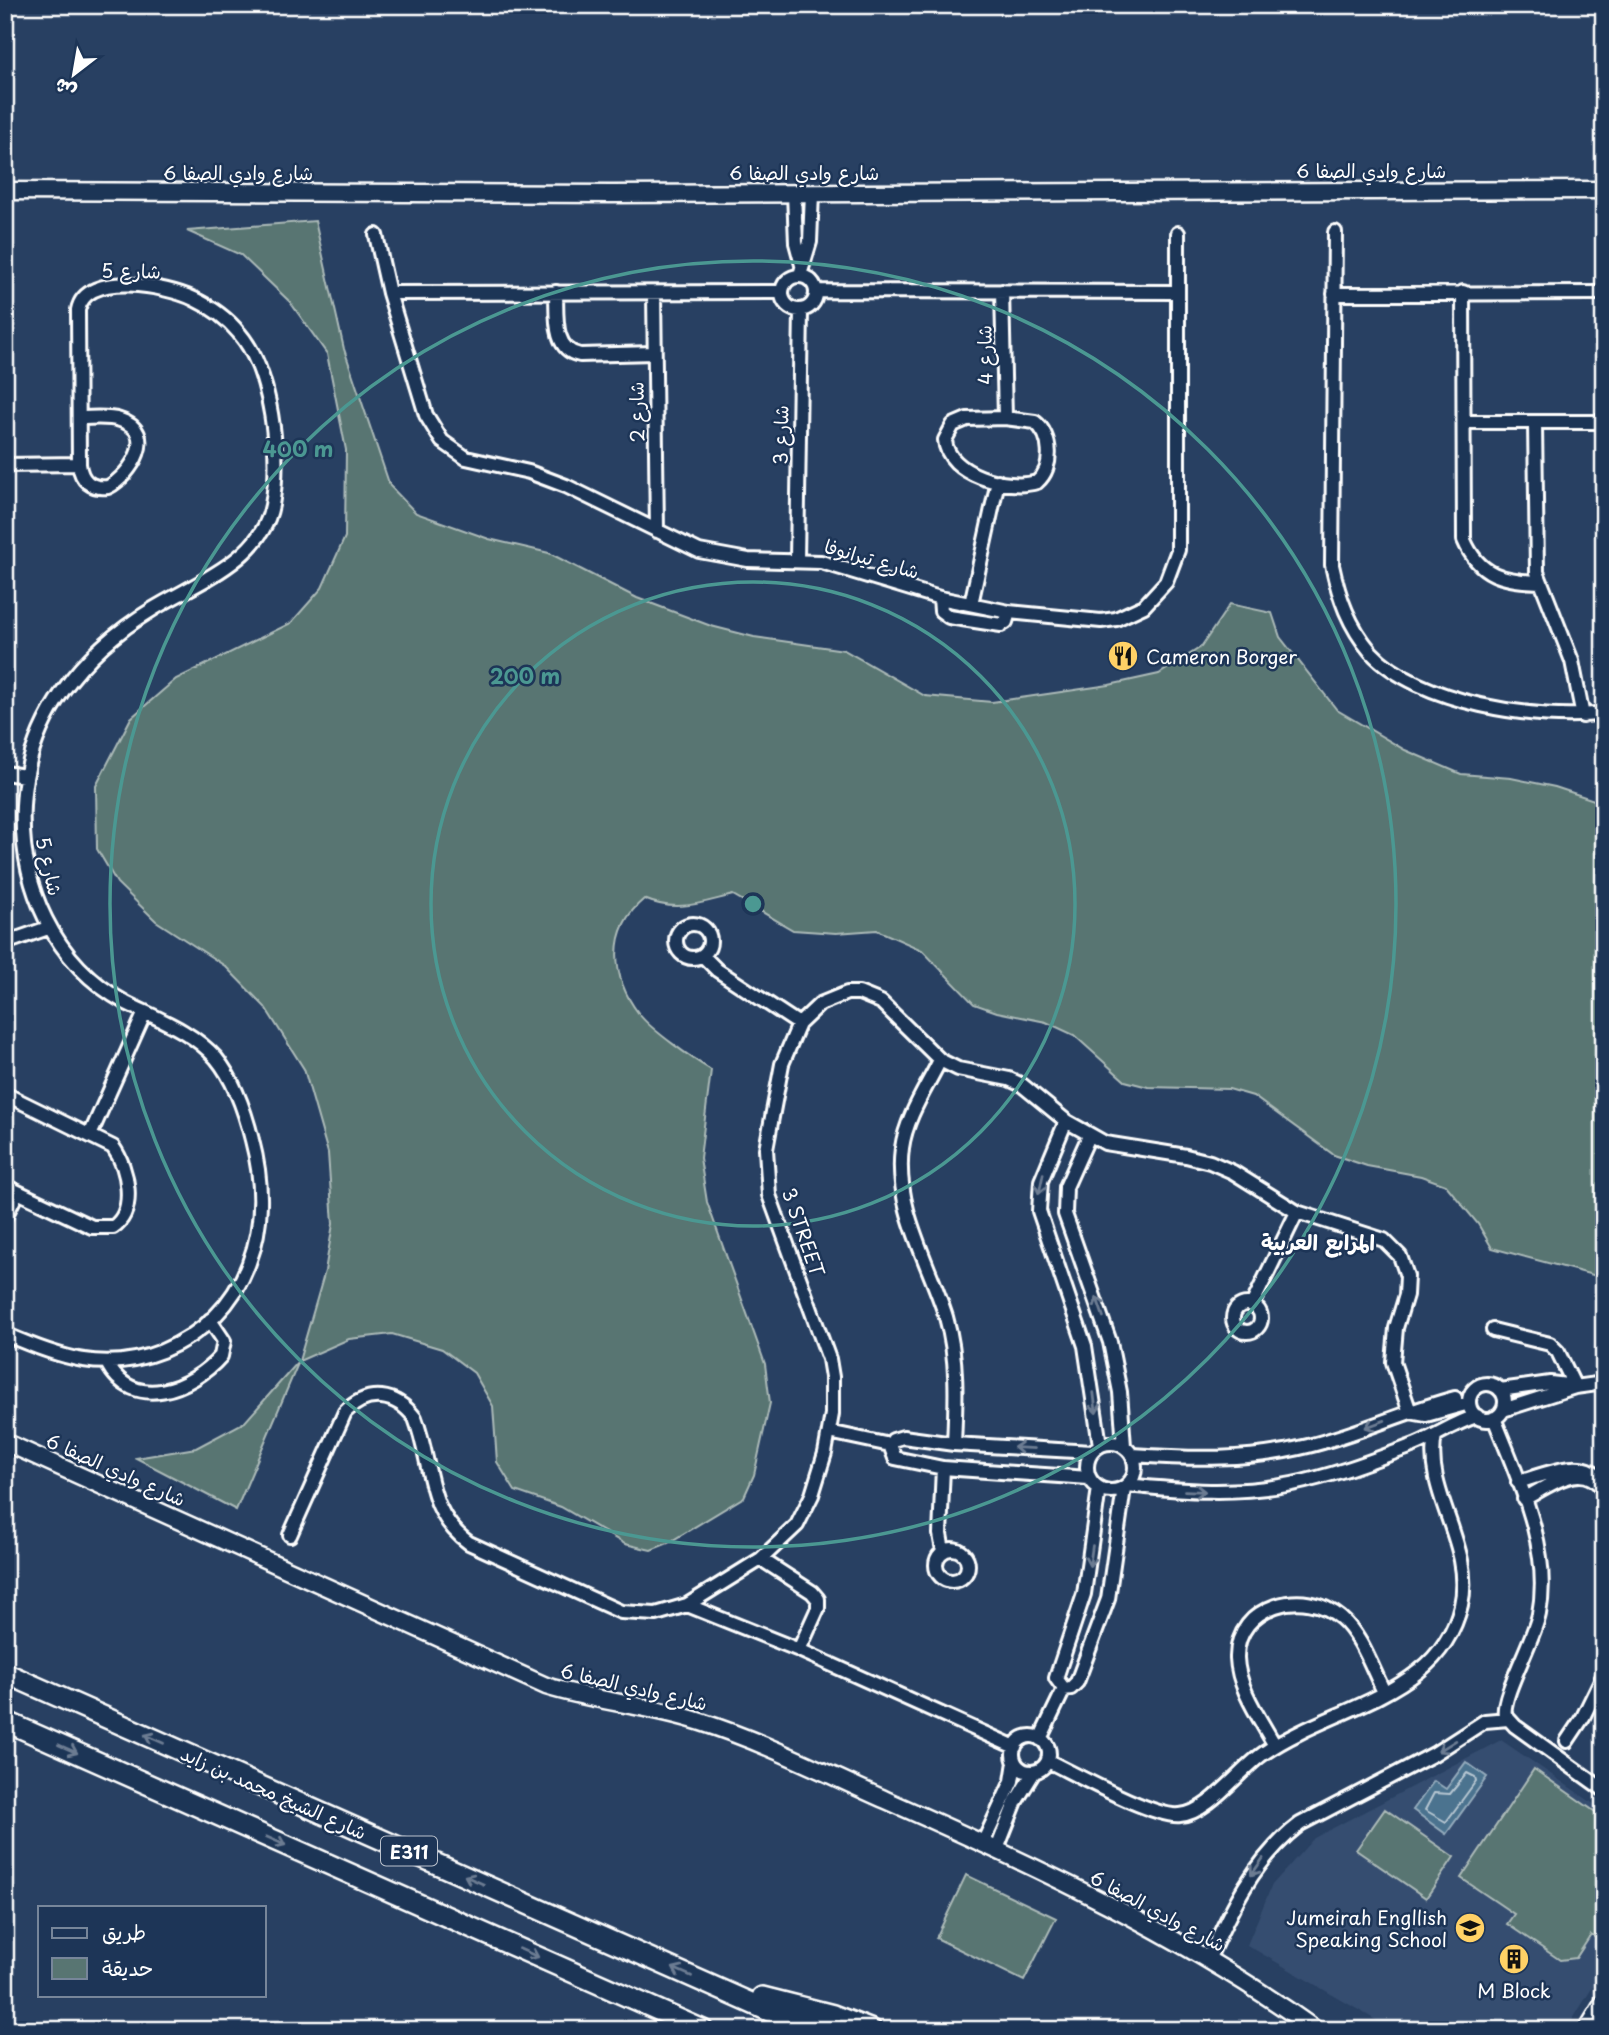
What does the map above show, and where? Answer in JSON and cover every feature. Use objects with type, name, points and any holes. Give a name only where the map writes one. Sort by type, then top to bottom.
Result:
[{"type":"highway","name":"شارع الشيخ محمد بن زايد","points":[[5,1673],[812,2030]]},
{"type":"highway","name":"E311","points":[[5,1721],[703,2030]]},
{"type":"highway","points":[[709,1984],[832,2015],[872,2030]]},
{"type":"main road","name":"شارع وادي الصفا 6","points":[[5,191],[812,193],[1604,190]]},
{"type":"main road","name":"شارع وادي الصفا 6","points":[[5,1442],[546,1686],[574,1695],[668,1712],[727,1731],[990,1846],[1208,1960],[1263,1992],[1316,2030]]},
{"type":"main road","points":[[1587,2030],[1604,2002]]},
{"type":"street","points":[[794,193],[800,266],[817,291],[813,304],[801,310],[787,305],[782,292],[785,282],[800,266],[810,242],[812,193]]},
{"type":"street","points":[[795,216],[812,216]]},
{"type":"street","points":[[1335,232],[1332,565],[1339,597],[1353,627],[1373,653],[1400,674],[1429,689],[1498,707],[1583,716],[1604,713]]},
{"type":"street","name":"شارع تيرانوفا","points":[[376,235],[388,293],[426,415],[437,435],[453,451],[479,463],[548,478],[699,551],[723,557],[797,560],[846,567],[940,598],[1009,611],[1101,621],[1116,619],[1144,606],[1166,582],[1174,567],[1179,534],[1178,233]]},
{"type":"street","name":"شارع 5","points":[[5,1334],[66,1359],[107,1363],[162,1350],[210,1320],[245,1273],[259,1236],[261,1194],[255,1149],[243,1107],[218,1061],[189,1035],[99,985],[79,967],[48,928],[34,895],[22,834],[26,776],[42,727],[78,669],[111,637],[243,554],[261,532],[272,506],[273,449],[268,401],[260,366],[247,342],[229,322],[192,298],[150,286],[97,287],[84,296],[78,310],[81,418],[79,464]]},
{"type":"street","points":[[817,291],[1177,292]]},
{"type":"street","name":"شارع 4","points":[[1002,291],[1005,418]]},
{"type":"street","points":[[556,292],[559,336],[569,351],[580,355],[654,353]]},
{"type":"street","points":[[388,293],[782,292]]},
{"type":"street","points":[[1462,292],[1463,527],[1469,553],[1477,564],[1499,578],[1540,582]]},
{"type":"street","name":"شارع 2","points":[[654,293],[657,531]]},
{"type":"street","points":[[1334,294],[1604,293]]},
{"type":"street","name":"شارع 3","points":[[797,560],[801,310]]},
{"type":"street","points":[[5,465],[79,464],[84,480],[91,486],[108,488],[131,468],[140,447],[136,431],[129,424],[112,418],[81,418]]},
{"type":"street","points":[[1005,418],[1028,420],[1041,427],[1047,440],[1048,464],[1042,477],[1030,484],[998,481],[956,465],[949,458],[945,440],[947,432],[959,421],[1005,418]]},
{"type":"street","points":[[1464,422],[1604,422]]},
{"type":"street","points":[[1535,424],[1536,562],[1540,582],[1572,661],[1583,716]]},
{"type":"street","points":[[971,604],[998,481]]},
{"type":"street","points":[[940,598],[941,611],[949,617],[1001,625],[1006,622],[1009,611]]},
{"type":"street","points":[[5,774],[26,776]]},
{"type":"street","points":[[5,943],[48,928]]},
{"type":"street","points":[[703,956],[717,971],[799,1024]]},
{"type":"street","name":"3 STREET","points":[[290,1535],[345,1412],[361,1400],[382,1396],[406,1406],[415,1418],[438,1507],[456,1533],[470,1543],[621,1612],[656,1614],[687,1605],[761,1559],[786,1538],[804,1512],[819,1474],[829,1432],[833,1395],[828,1359],[766,1180],[766,1149],[778,1082],[799,1024],[826,1000],[847,993],[859,993],[881,1002],[940,1060],[958,1069],[1022,1084],[1066,1121],[1089,1136],[1122,1148],[1161,1151],[1210,1162],[1233,1172],[1297,1212],[1384,1240],[1400,1256],[1405,1266],[1407,1286],[1396,1328],[1393,1362],[1410,1412]]},
{"type":"street","points":[[91,1133],[145,1012]]},
{"type":"street","points":[[940,1060],[905,1135],[901,1164],[913,1231],[951,1336],[956,1377],[954,1444]]},
{"type":"street","points":[[5,1094],[106,1141],[118,1154],[129,1203],[122,1221],[113,1227],[92,1227],[11,1189],[5,1217]]},
{"type":"street","points":[[1064,1689],[1056,1678],[1084,1594],[1094,1483],[1087,1464],[1096,1449],[1085,1346],[1039,1210],[1041,1181],[1066,1121]]},
{"type":"street","points":[[1064,1689],[1071,1688],[1077,1682],[1101,1625],[1111,1585],[1126,1487],[1136,1470],[1128,1450],[1110,1342],[1065,1214],[1069,1178],[1089,1136]]},
{"type":"street","points":[[1252,1305],[1297,1212]]},
{"type":"street","points":[[107,1363],[117,1379],[133,1389],[160,1392],[178,1387],[222,1356],[224,1341],[210,1320]]},
{"type":"street","points":[[1493,1330],[1550,1344],[1558,1352],[1575,1387]]},
{"type":"street","points":[[890,1445],[893,1440],[903,1437],[954,1444],[1096,1449],[1116,1443],[1128,1450],[1208,1459],[1259,1456],[1333,1439],[1410,1412],[1426,1415],[1470,1398],[1484,1384],[1500,1390],[1557,1383],[1575,1387]]},
{"type":"street","points":[[890,1445],[895,1458],[943,1468],[1094,1483],[1111,1492],[1126,1487],[1212,1492],[1264,1488],[1316,1478],[1412,1446],[1477,1416],[1498,1414],[1575,1387],[1604,1383]]},
{"type":"street","points":[[1518,1386],[1522,1405]]},
{"type":"street","points":[[1500,1390],[1504,1398],[1498,1414],[1539,1551],[1542,1593],[1533,1637],[1505,1702],[1508,1719]]},
{"type":"street","points":[[1470,1398],[1477,1416]]},
{"type":"street","points":[[829,1432],[890,1445]]},
{"type":"street","points":[[1048,1761],[1161,1813],[1183,1815],[1202,1807],[1275,1746],[1404,1682],[1435,1657],[1451,1634],[1462,1604],[1463,1562],[1433,1463],[1435,1435]]},
{"type":"street","points":[[1412,1446],[1433,1463]]},
{"type":"street","points":[[1518,1482],[1582,1467],[1597,1474],[1604,1482]]},
{"type":"street","points":[[943,1468],[940,1534],[943,1551]]},
{"type":"street","points":[[1524,1499],[1576,1474],[1592,1477],[1604,1492]]},
{"type":"street","points":[[761,1559],[812,1592],[818,1599],[818,1608],[799,1650]]},
{"type":"street","points":[[1275,1746],[1245,1690],[1237,1657],[1242,1637],[1253,1620],[1268,1608],[1287,1601],[1307,1601],[1326,1607],[1343,1619],[1384,1692]]},
{"type":"street","points":[[687,1605],[799,1650],[1015,1747]]},
{"type":"street","points":[[1567,1741],[1583,1717],[1604,1674]]},
{"type":"street","points":[[1040,1739],[1064,1689]]},
{"type":"street","points":[[1208,1960],[1245,1884],[1283,1837],[1300,1824],[1434,1754],[1485,1721],[1508,1719],[1604,1790]]},
{"type":"street","points":[[990,1846],[995,1819],[1015,1790],[1048,1761],[1049,1751],[1040,1739],[1028,1737],[1015,1747]]},
{"type":"street","points":[[990,1846],[1008,1825],[1015,1790],[1015,1747]]},
{"type":"street","points":[[1015,1762],[1023,1770],[1034,1772]]},
{"type":"street","points":[[995,1819],[1008,1825]]},
{"type":"shaded area","points":[[1501,1740],[1604,1811],[1604,1969],[1566,2030],[1393,2030],[1247,1945],[1272,1885],[1314,1838]]},
{"type":"green space","points":[[315,221],[344,349],[390,486],[416,513],[489,539],[549,553],[637,598],[711,626],[754,637],[844,650],[925,696],[992,702],[1109,685],[1159,674],[1201,647],[1230,604],[1272,613],[1280,637],[1337,710],[1405,750],[1461,774],[1511,778],[1555,787],[1594,800],[1604,798],[1604,1278],[1492,1248],[1478,1224],[1446,1185],[1421,1176],[1367,1166],[1334,1155],[1253,1096],[1229,1089],[1148,1087],[1125,1081],[1074,1035],[1046,1022],[997,1012],[974,1004],[922,950],[877,930],[836,933],[793,930],[733,895],[678,906],[644,899],[632,911],[619,939],[619,970],[630,1000],[645,1021],[711,1070],[700,1158],[707,1202],[765,1364],[770,1403],[754,1475],[744,1497],[668,1543],[651,1550],[625,1544],[561,1507],[515,1491],[497,1462],[493,1406],[474,1373],[442,1349],[392,1334],[349,1339],[299,1361],[325,1271],[333,1224],[328,1153],[304,1069],[265,1007],[225,966],[156,921],[117,883],[97,849],[96,786],[131,718],[176,679],[291,623],[322,588],[345,537],[346,450],[327,354],[290,302],[241,255],[187,231]]},
{"type":"green space","points":[[299,1361],[236,1510],[136,1458],[196,1448],[245,1422]]},
{"type":"green space","points":[[1534,1769],[1604,1818],[1604,1943],[1591,1935],[1576,1958],[1560,1960],[1507,1924],[1514,1914],[1461,1878]]},
{"type":"green space","points":[[1385,1809],[1454,1857],[1426,1898],[1356,1850]]},
{"type":"green space","points":[[966,1875],[1056,1918],[1024,1981],[936,1938]]},
{"type":"water","points":[[1466,1762],[1487,1777],[1446,1834],[1413,1810],[1434,1781],[1446,1789]]},
{"type":"place","name":"Cameron Borger","points":[[1123,656]]},
{"type":"place","name":"Jumeirah Engllish Speaking School","points":[[1470,1928]]},
{"type":"place","name":"M Block","points":[[1514,1959]]},
{"type":"district","name":"المرابع العربية","points":[[1318,1241]]}]
